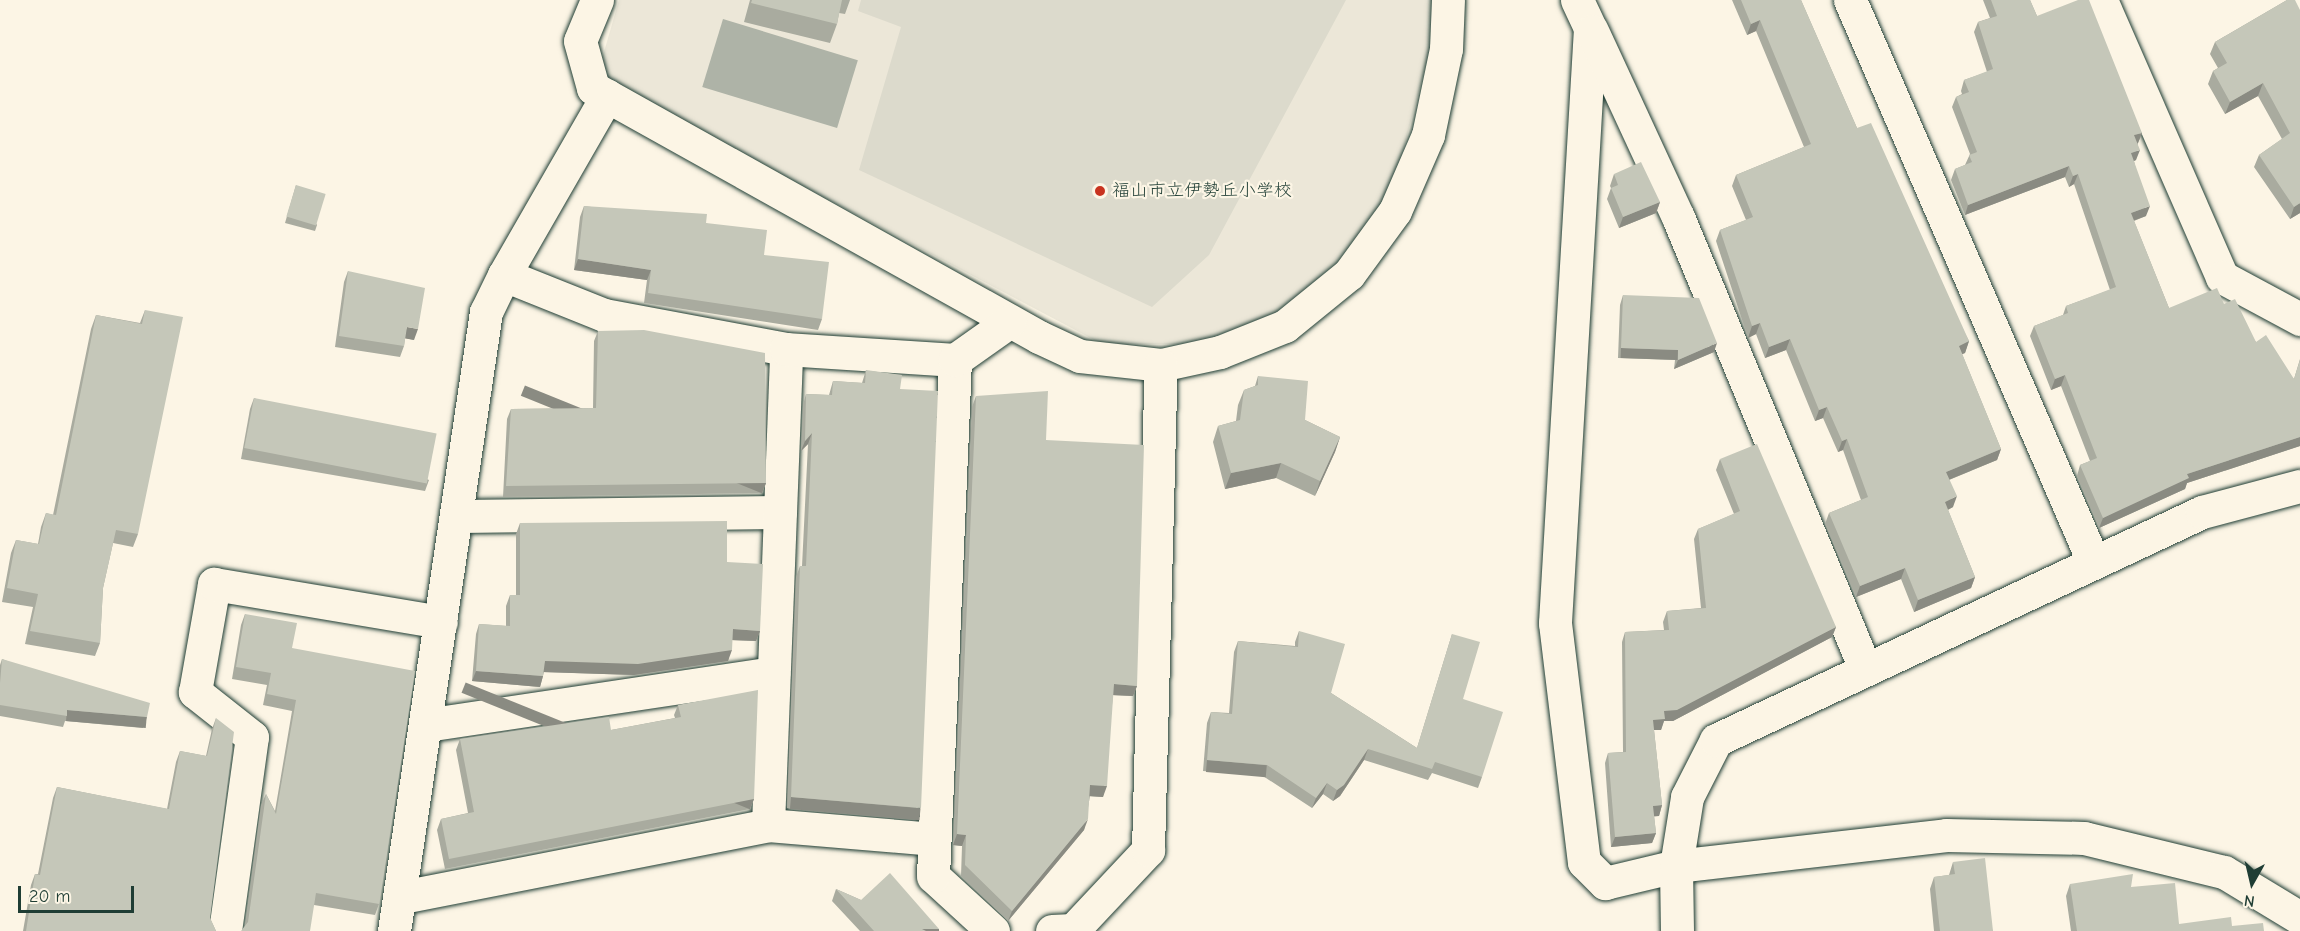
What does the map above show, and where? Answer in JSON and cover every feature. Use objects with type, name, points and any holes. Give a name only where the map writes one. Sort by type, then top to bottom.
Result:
[{"type":"street","points":[[597,0],[580,41],[593,88],[1010,321],[1080,356],[1161,365],[1220,352],[1285,326],[1349,274],[1395,211],[1428,135],[1446,49],[1448,0]]},
{"type":"street","points":[[1850,0],[2092,561]]},
{"type":"street","points":[[2101,0],[2222,278],[2300,319]]},
{"type":"street","points":[[1584,14],[1678,217],[1864,666]]},
{"type":"street","points":[[1584,14],[1555,623],[1584,862],[1605,883],[1676,866],[1946,835],[2084,838],[2224,872],[2300,918]]},
{"type":"street","points":[[394,931],[402,897],[486,312],[504,275],[607,96]]},
{"type":"street","points":[[504,275],[604,315],[786,349],[955,360],[1010,321]]},
{"type":"street","points":[[768,825],[786,349]]},
{"type":"street","points":[[955,360],[933,876],[993,931]]},
{"type":"street","points":[[1052,931],[1073,930],[1148,850],[1161,365]]},
{"type":"street","points":[[1677,931],[1676,866],[1688,797],[1716,740],[1864,666],[2202,512],[2300,486]]},
{"type":"street","points":[[457,516],[780,513]]},
{"type":"street","points":[[225,931],[252,737],[195,692],[214,584],[441,622]]},
{"type":"street","points":[[426,725],[773,673]]},
{"type":"street","points":[[402,897],[768,825],[934,839]]},
{"type":"shaded area","name":"福山市立伊勢丘小学校","points":[[619,0],[1433,0],[1432,42],[1400,162],[1373,221],[1331,277],[1268,318],[1192,344],[1102,344],[609,84],[602,59]]},
{"type":"shaded area","points":[[861,0],[1346,0],[1209,255],[1152,307],[859,170],[901,27],[858,11]]},
{"type":"shaded area","points":[[723,19],[858,60],[837,128],[702,87]]},
{"type":"building","points":[[752,0],[842,0],[837,24],[751,3]]},
{"type":"building","points":[[1741,0],[1801,0],[1857,128],[1871,123],[1969,341],[1959,346],[2001,449],[1946,472],[1957,496],[1945,502],[1975,577],[1918,600],[1905,568],[1860,586],[1829,513],[1868,497],[1847,439],[1842,441],[1827,407],[1819,410],[1790,339],[1769,347],[1760,323],[1752,326],[1720,230],[1753,217],[1736,175],[1811,144],[1760,20],[1751,24]]},
{"type":"building","points":[[1991,0],[2030,0],[2037,16],[2078,0],[2089,0],[2142,133],[2134,135],[2140,150],[2131,153],[2150,206],[2131,213],[2169,308],[2217,288],[2224,304],[2235,299],[2256,342],[2266,335],[2294,379],[2300,360],[2300,437],[2187,474],[2189,478],[2103,518],[2080,465],[2097,458],[2065,375],[2055,379],[2034,326],[2068,313],[2066,306],[2116,287],[2078,174],[2073,176],[2069,166],[1968,205],[1955,169],[1972,162],[1969,155],[1977,152],[1956,97],[1969,92],[1964,80],[1993,69],[1978,22],[1997,16]]},
{"type":"building","points":[[2287,0],[2295,0],[2300,10],[2300,203],[2294,207],[2259,155],[2290,133],[2263,83],[2230,102],[2213,71],[2227,63],[2215,42]]},
{"type":"building","points":[[1641,162],[1660,202],[1623,217],[1611,188],[1618,185],[1614,174]]},
{"type":"building","points":[[296,185],[326,194],[316,226],[286,217]]},
{"type":"building","points":[[584,206],[707,214],[706,223],[767,230],[764,255],[829,262],[822,319],[648,293],[651,270],[578,259]]},
{"type":"building","points":[[348,271],[425,288],[418,329],[407,327],[404,346],[339,336]]},
{"type":"building","points":[[1623,295],[1699,298],[1717,343],[1678,360],[1678,350],[1621,348]]},
{"type":"building","points":[[145,310],[183,317],[138,534],[116,530],[103,588],[100,643],[30,631],[38,594],[7,588],[16,540],[39,544],[46,513],[56,515],[96,315],[142,324]]},
{"type":"building","points":[[644,330],[765,353],[766,483],[506,486],[511,409],[596,408],[598,331]]},
{"type":"building","points":[[866,370],[902,375],[900,389],[938,391],[921,808],[791,797],[800,566],[806,566],[812,433],[805,441],[806,394],[832,395],[833,381],[865,383]]},
{"type":"building","points":[[1258,376],[1308,381],[1305,420],[1340,437],[1320,481],[1281,463],[1231,473],[1218,426],[1240,420],[1244,390],[1258,385]]},
{"type":"building","points":[[1048,391],[1046,440],[1144,445],[1137,686],[1114,684],[1107,786],[1090,785],[1088,819],[1012,911],[965,865],[966,835],[957,834],[976,396]]},
{"type":"building","points":[[254,398],[437,433],[427,484],[244,448]]},
{"type":"building","points":[[1757,444],[1836,627],[1677,710],[1664,711],[1665,719],[1653,720],[1662,805],[1653,806],[1656,833],[1615,837],[1608,753],[1626,752],[1625,632],[1669,630],[1667,611],[1706,608],[1698,529],[1740,511],[1720,459]]},
{"type":"building","points":[[727,521],[727,562],[763,564],[760,631],[733,629],[732,650],[638,664],[545,661],[543,676],[476,671],[479,624],[510,626],[510,595],[520,595],[520,523]]},
{"type":"building","points":[[245,614],[297,623],[292,648],[415,671],[379,904],[316,893],[310,931],[241,931],[248,922],[266,794],[276,814],[296,700],[267,694],[271,673],[236,667]]},
{"type":"building","points":[[1299,631],[1345,644],[1331,693],[1417,748],[1452,634],[1480,642],[1463,699],[1503,712],[1482,777],[1435,762],[1432,769],[1368,749],[1344,785],[1337,790],[1327,783],[1316,798],[1267,765],[1207,760],[1211,712],[1232,714],[1238,641],[1298,647]]},
{"type":"building","points":[[2,659],[150,703],[147,717],[67,710],[67,716],[0,705]]},
{"type":"building","points":[[758,690],[754,799],[449,859],[441,819],[474,812],[460,739],[609,717],[611,730],[681,717],[678,705]]},
{"type":"building","points":[[216,718],[234,732],[210,918],[216,931],[26,931],[35,874],[40,875],[57,787],[169,809],[180,751],[207,756]]},
{"type":"building","points":[[1985,858],[1993,931],[1940,931],[1934,877],[1955,874],[1953,862]]},
{"type":"building","points":[[890,873],[939,929],[874,931],[836,889],[861,900]]},
{"type":"building","points":[[2133,874],[2131,887],[2175,883],[2179,924],[2231,917],[2232,926],[2263,923],[2264,931],[2077,931],[2070,884]]},
{"type":"place","name":"福山市立伊勢丘小学校","points":[[1100,191]]}]
